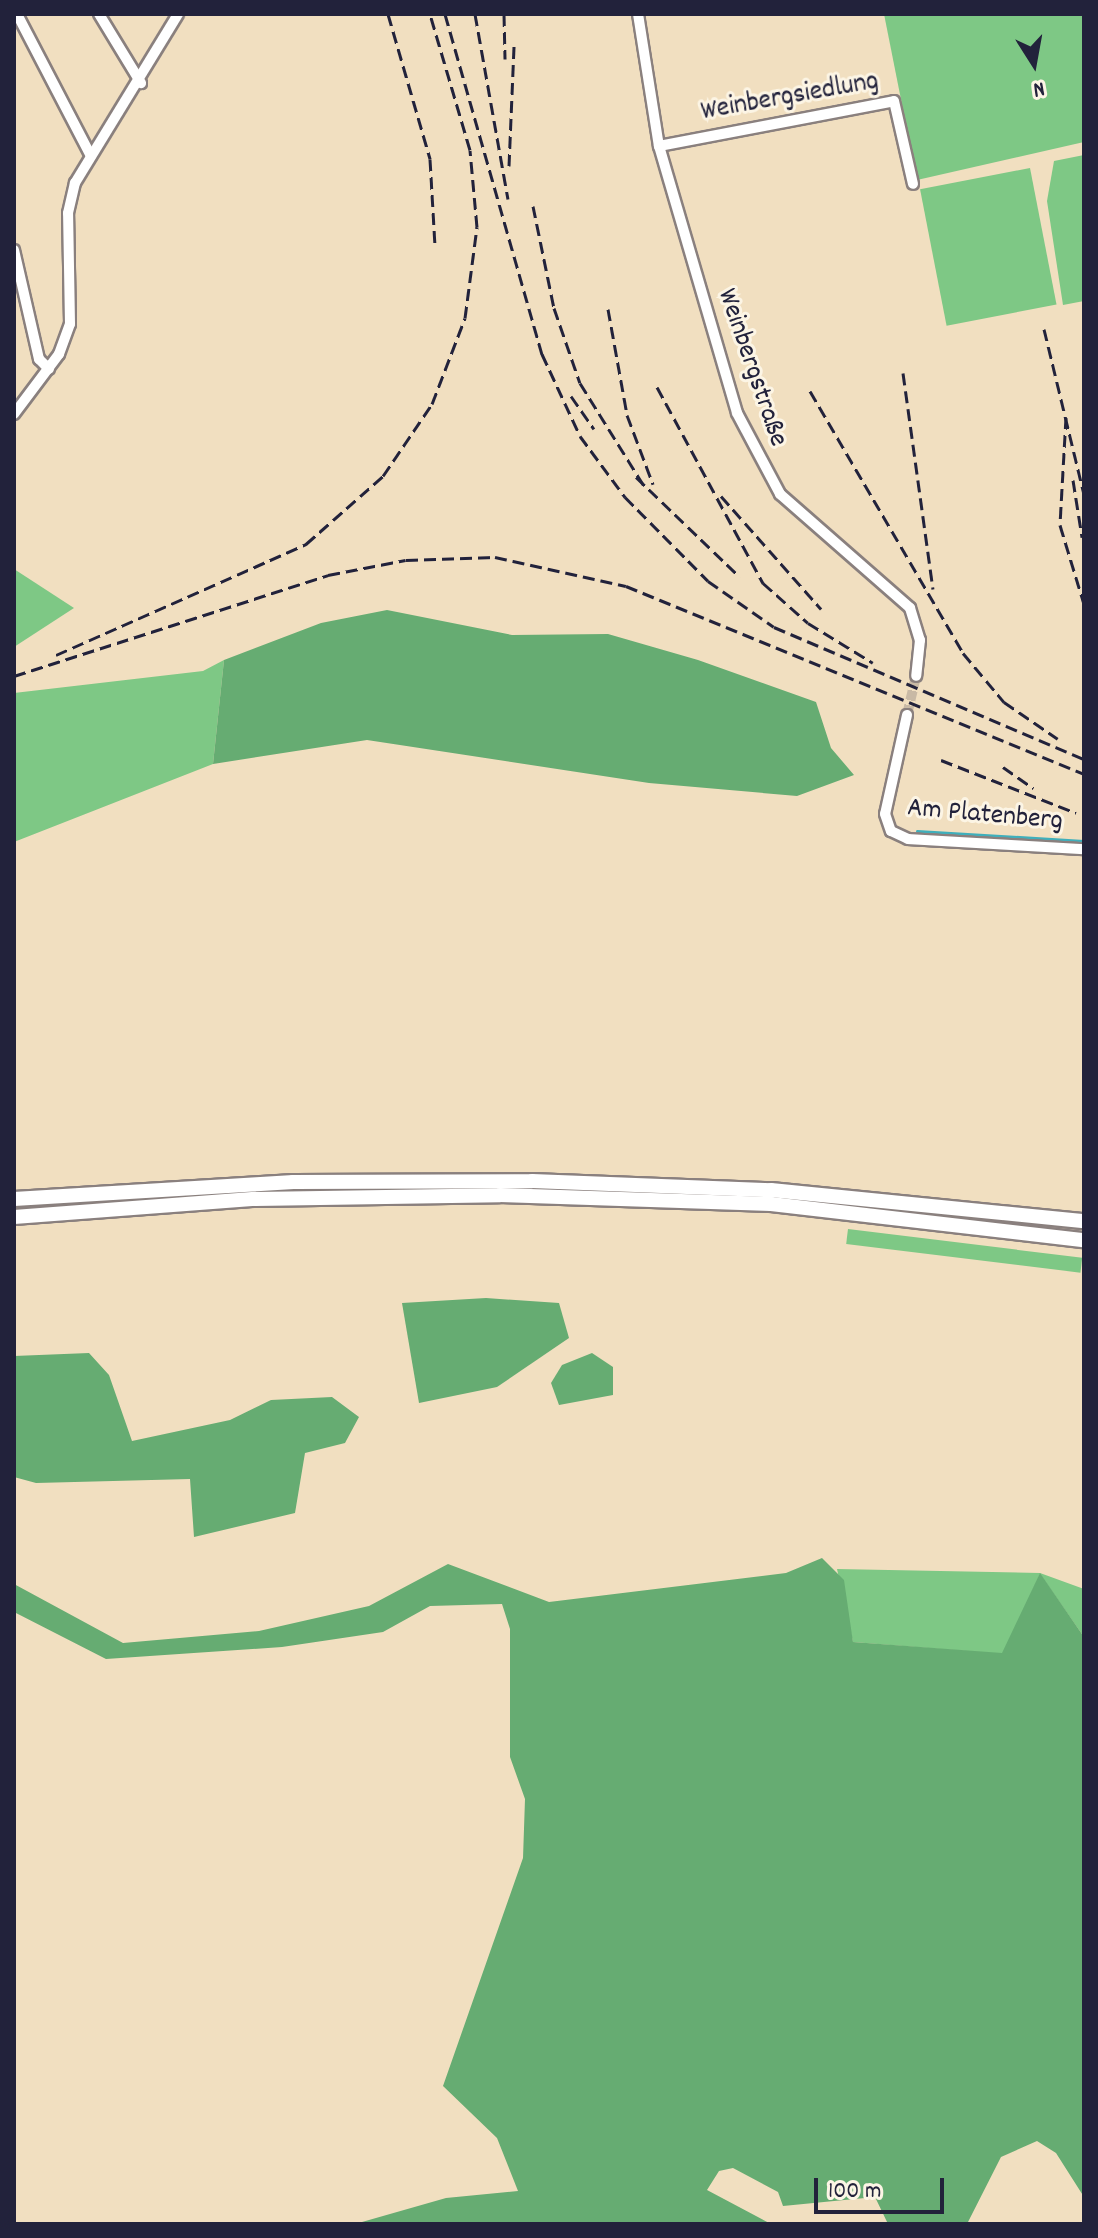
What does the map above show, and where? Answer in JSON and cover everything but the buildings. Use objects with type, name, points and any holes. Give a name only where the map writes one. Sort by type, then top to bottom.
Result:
[{"type":"highway","points":[[14,1199],[293,1182],[532,1181],[786,1191],[1084,1221]]},
{"type":"highway","points":[[14,1217],[255,1199],[500,1195],[771,1204],[1084,1240]]},
{"type":"street","points":[[17,14],[91,156]]},
{"type":"street","points":[[99,14],[141,83]]},
{"type":"street","points":[[14,414],[65,343],[73,304],[70,197],[91,156],[141,83],[178,14]]},
{"type":"street","name":"Weinbergstraße","points":[[638,14],[659,146],[725,381],[760,467],[780,494],[904,600],[920,640],[916,676]]},
{"type":"street","name":"Weinbergsiedlung","points":[[659,146],[894,101],[913,184]]},
{"type":"street","points":[[14,250],[39,359],[49,369]]},
{"type":"street","name":"Am Platenberg","points":[[907,715],[886,823],[908,839],[1084,849]]},
{"type":"green space","points":[[884,14],[1084,14],[1084,142],[917,180]]},
{"type":"green space","points":[[1084,155],[1084,301],[1063,305],[1047,201],[1054,161]]},
{"type":"green space","points":[[1030,168],[1057,304],[947,326],[920,189]]},
{"type":"green space","points":[[14,569],[74,608],[14,647]]},
{"type":"green space","points":[[387,610],[512,635],[608,634],[698,660],[816,702],[831,748],[854,775],[797,796],[649,783],[367,740],[213,764],[224,660],[321,623]]},
{"type":"green space","points":[[224,660],[213,764],[14,842],[14,693],[203,671]]},
{"type":"green space","points":[[848,1229],[1082,1258],[1080,1273],[846,1244]]},
{"type":"green space","points":[[486,1298],[559,1303],[569,1338],[497,1387],[419,1403],[402,1303]]},
{"type":"green space","points":[[89,1353],[109,1375],[132,1441],[230,1420],[271,1400],[332,1397],[359,1417],[345,1443],[305,1453],[295,1513],[194,1537],[190,1479],[36,1483],[14,1477],[14,1356]]},
{"type":"green space","points":[[592,1353],[613,1367],[613,1395],[559,1405],[551,1383],[562,1365]]},
{"type":"green space","points":[[822,1558],[844,1580],[853,1642],[1002,1653],[1040,1573],[1084,1637],[1084,2197],[1056,2153],[1037,2141],[1001,2157],[967,2224],[888,2224],[875,2197],[783,2206],[778,2192],[733,2168],[719,2171],[707,2190],[771,2224],[355,2224],[446,2198],[518,2191],[497,2138],[443,2086],[523,1858],[525,1799],[510,1757],[510,1629],[502,1604],[430,1606],[383,1632],[282,1647],[106,1659],[14,1612],[14,1584],[123,1643],[259,1631],[369,1606],[448,1564],[549,1602],[786,1573]]},
{"type":"green space","points":[[837,1569],[1040,1573],[1084,1589],[1084,1637],[1040,1574],[1003,1654],[853,1642]]},
{"type":"waterway","points":[[917,831],[1084,841]]},
{"type":"tunnel","points":[[907,715],[916,676]]},
{"type":"railway","points":[[388,14],[430,159],[435,245]]},
{"type":"railway","points":[[56,655],[306,544],[383,476],[432,404],[465,318],[477,227],[470,150],[430,14]]},
{"type":"railway","points":[[445,14],[542,354],[580,436],[625,497],[708,581],[774,627],[1084,759]]},
{"type":"railway","points":[[475,14],[508,199]]},
{"type":"railway","points":[[504,14],[505,59]]},
{"type":"railway","points":[[509,166],[514,46]]},
{"type":"railway","points":[[533,206],[554,308],[580,383],[644,486]]},
{"type":"railway","points":[[608,309],[627,415],[653,484]]},
{"type":"railway","points":[[1044,329],[1084,494]]},
{"type":"railway","points":[[903,373],[933,589]]},
{"type":"railway","points":[[657,387],[763,583],[808,623],[873,663]]},
{"type":"railway","points":[[810,391],[963,653],[1004,702],[1058,739]]},
{"type":"railway","points":[[571,396],[594,429]]},
{"type":"railway","points":[[1066,417],[1060,525],[1084,604]]},
{"type":"railway","points":[[636,477],[740,577]]},
{"type":"railway","points":[[1073,480],[1082,537]]},
{"type":"railway","points":[[721,496],[821,609]]},
{"type":"railway","points":[[14,676],[328,575],[406,560],[495,557],[626,586],[1084,774]]},
{"type":"railway","points":[[941,760],[1076,813]]},
{"type":"railway","points":[[1003,767],[1033,788]]}]
